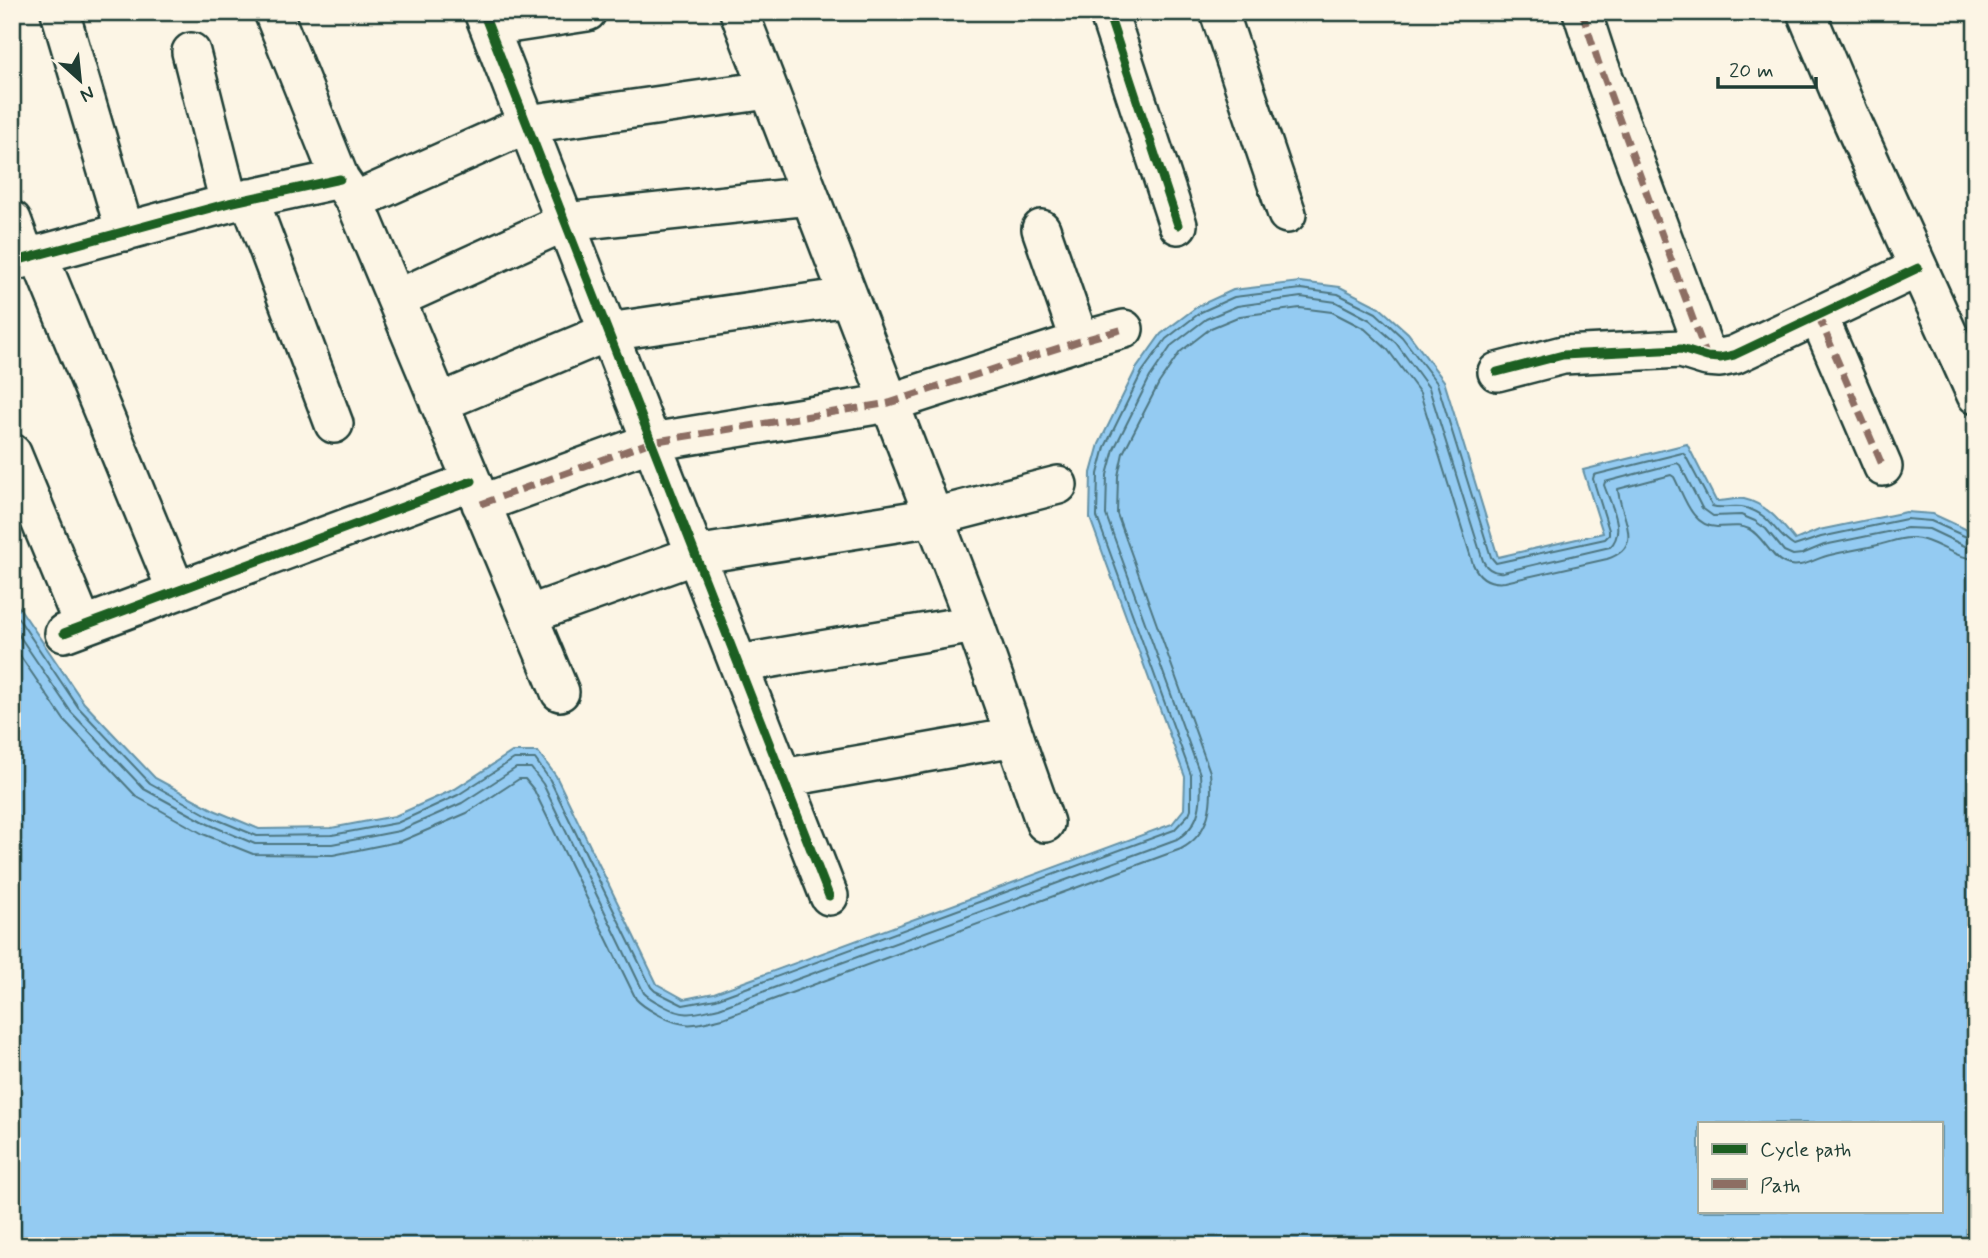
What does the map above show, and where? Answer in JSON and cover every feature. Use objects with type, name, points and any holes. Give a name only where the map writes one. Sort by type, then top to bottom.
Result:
[{"type":"street","points":[[60,12],[125,232]]},
{"type":"street","points":[[273,12],[561,692]]},
{"type":"street","points":[[587,12],[486,20],[829,896]]},
{"type":"street","points":[[738,12],[975,624],[1045,823]]},
{"type":"street","points":[[1108,12],[1178,225]]},
{"type":"street","points":[[1219,12],[1287,214]]},
{"type":"street","points":[[1582,12],[1707,357]]},
{"type":"street","points":[[1806,12],[1848,112],[1976,395]]},
{"type":"street","points":[[191,52],[239,201],[334,424]]},
{"type":"street","points":[[25,258],[239,201],[347,190],[527,124],[768,90]]},
{"type":"street","points":[[396,299],[565,222],[810,196]]},
{"type":"street","points":[[12,220],[25,258],[176,590]]},
{"type":"street","points":[[1041,229],[1080,341]]},
{"type":"street","points":[[1496,372],[1563,355],[1681,349],[1707,357],[1734,355],[1918,268]]},
{"type":"street","points":[[439,403],[608,332],[848,297]]},
{"type":"street","points":[[1818,315],[1883,467]]},
{"type":"street","points":[[12,453],[73,629],[176,590],[477,492],[651,442],[890,403],[1124,329]]},
{"type":"street","points":[[528,615],[695,555],[934,517],[1058,485]]},
{"type":"street","points":[[738,664],[975,624]]},
{"type":"street","points":[[783,778],[1015,737]]},
{"type":"water","points":[[1300,282],[1340,287],[1379,307],[1408,333],[1444,381],[1498,557],[1603,533],[1583,470],[1687,444],[1716,501],[1744,499],[1760,505],[1773,515],[1795,540],[1819,530],[1906,512],[1933,514],[1976,534],[1976,1246],[12,1246],[12,597],[84,703],[155,778],[214,810],[259,829],[331,828],[395,816],[455,789],[512,752],[538,752],[556,776],[657,984],[684,999],[714,993],[1172,824],[1184,809],[1185,777],[1090,518],[1091,473],[1099,444],[1136,369],[1161,334],[1198,306],[1233,290]]},
{"type":"marked path","points":[[1582,12],[1707,357]]},
{"type":"marked path","points":[[1818,315],[1883,467]]},
{"type":"marked path","points":[[481,504],[651,442],[889,403],[1124,329]]},
{"type":"cycle path","points":[[483,12],[829,896]]},
{"type":"cycle path","points":[[1108,12],[1178,225]]},
{"type":"cycle path","points":[[12,262],[229,203],[340,179]]},
{"type":"cycle path","points":[[1497,372],[1563,355],[1681,349],[1707,357],[1734,355],[1918,268]]},
{"type":"cycle path","points":[[64,633],[472,481]]}]
